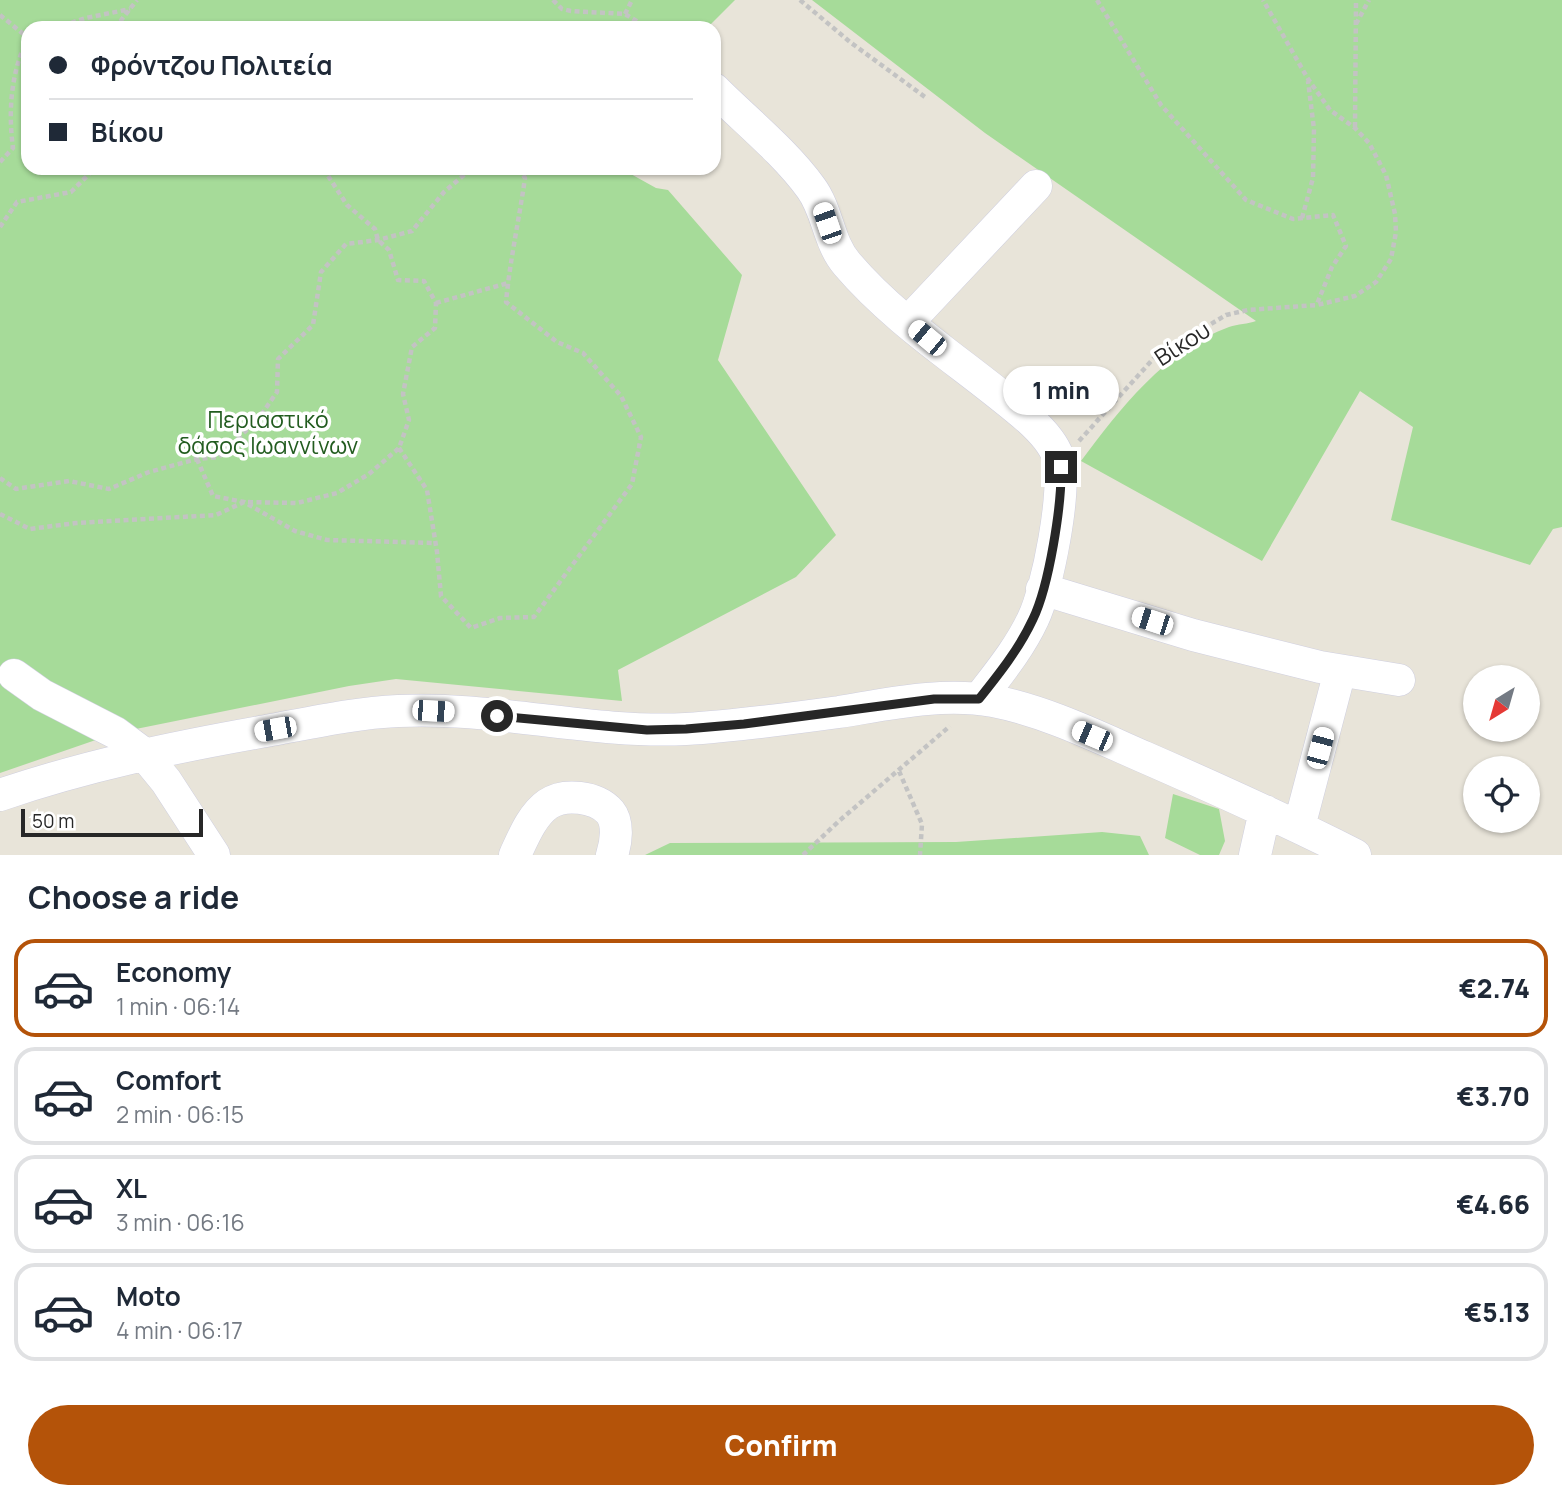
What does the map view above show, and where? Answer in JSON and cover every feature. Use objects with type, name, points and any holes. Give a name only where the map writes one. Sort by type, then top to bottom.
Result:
[{"type":"street","points":[[721,96],[811,188],[841,258],[908,322],[1029,419],[1051,443],[1059,459],[1061,473],[1057,513],[1034,617],[1019,644],[979,699]]},
{"type":"street","points":[[908,322],[1036,186]]},
{"type":"street","points":[[1042,589],[1193,635],[1340,671],[1399,680]]},
{"type":"street","points":[[1298,827],[1340,671]]},
{"type":"street","points":[[14,675],[42,695],[116,733],[143,753],[166,781],[214,855]]},
{"type":"street","points":[[0,795],[50,778],[143,753],[334,718],[398,711],[472,713],[599,726],[666,729],[744,724],[934,699],[979,699],[1024,709],[1061,723],[1265,811],[1355,855]]},
{"type":"street","points":[[515,855],[542,808],[557,800],[581,798],[610,812],[615,825],[616,840],[612,855]]},
{"type":"street","points":[[1255,855],[1265,811]]},
{"type":"street","points":[[195,824],[204,855]]},
{"type":"path","points":[[121,21],[137,0]]},
{"type":"path","points":[[553,0],[562,9],[625,14],[636,21]]},
{"type":"path","points":[[625,14],[632,0]]},
{"type":"path","points":[[800,0],[849,42],[925,97]]},
{"type":"path","points":[[1097,0],[1161,105],[1246,200],[1293,219],[1333,215],[1346,246],[1332,267],[1317,305]]},
{"type":"path","points":[[1263,0],[1308,79],[1330,110],[1355,128],[1369,144],[1386,175],[1395,214],[1396,232],[1391,259],[1376,282],[1355,296],[1317,305]]},
{"type":"path","points":[[1355,128],[1356,0]]},
{"type":"path","points":[[1356,25],[1369,0]]},
{"type":"path","points":[[77,21],[130,9]]},
{"type":"path","points":[[0,15],[21,32]]},
{"type":"path","points":[[0,162],[13,148],[9,116],[15,72],[21,56]]},
{"type":"path","points":[[1302,218],[1313,178],[1314,129],[1308,79]]},
{"type":"path","points":[[0,227],[17,202],[71,192],[87,175]]},
{"type":"path","points":[[197,459],[213,496],[244,502],[297,503],[337,493],[369,474],[399,448],[410,420],[403,394],[412,347],[435,328],[436,303],[424,281],[398,280],[389,250],[378,240],[374,229],[347,205],[328,175]]},
{"type":"path","points":[[0,478],[16,489],[69,481],[109,489],[149,472],[197,459],[219,457],[259,418],[277,392],[278,359],[313,324],[321,272],[346,244],[378,240],[412,231],[444,192],[464,175]]},
{"type":"path","points":[[399,448],[427,490],[441,596],[471,628],[500,618],[534,617],[632,484],[641,436],[621,396],[583,353],[557,342],[506,302],[510,260],[526,178],[524,175]]},
{"type":"path","points":[[436,303],[508,283]]},
{"type":"path","name":"Βίκου","points":[[1059,459],[1075,446],[1154,358],[1226,315],[1248,310],[1317,305]]},
{"type":"path","points":[[244,502],[295,531],[327,540],[435,543]]},
{"type":"path","points":[[0,514],[30,529],[76,523],[216,515],[244,502]]},
{"type":"path","points":[[803,855],[979,699]]},
{"type":"path","points":[[899,771],[922,824],[920,855]]},
{"type":"green space","name":"Περιαστικό δάσος Ιωαννίνων","points":[[0,0],[735,0],[714,21],[21,21],[21,175],[633,175],[656,188],[668,190],[742,275],[718,360],[836,535],[796,577],[618,670],[622,701],[396,679],[116,733],[0,773]]},
{"type":"green space","points":[[812,0],[1562,0],[1562,527],[1553,529],[1530,565],[1391,520],[1413,427],[1360,391],[1262,561],[1081,461],[1128,402],[1184,350],[1229,327],[1256,321],[985,133]]},
{"type":"green space","points":[[1173,794],[1219,809],[1225,841],[1219,855],[1200,855],[1165,838]]},
{"type":"green space","points":[[1102,832],[1140,836],[1149,855],[645,855],[670,843],[956,842]]},
{"type":"route","points":[[497,716],[647,730],[686,729],[934,699],[979,699],[1008,662],[1040,602],[1053,540],[1061,467]]}]
